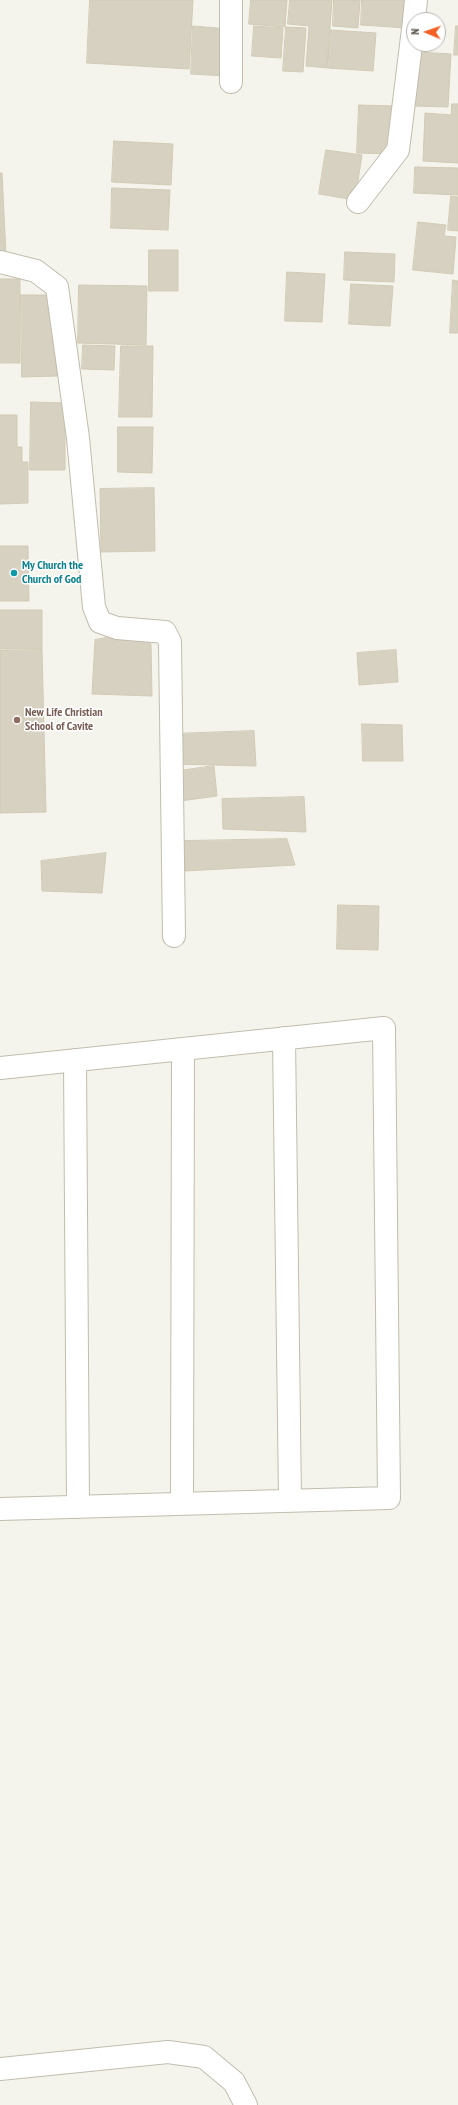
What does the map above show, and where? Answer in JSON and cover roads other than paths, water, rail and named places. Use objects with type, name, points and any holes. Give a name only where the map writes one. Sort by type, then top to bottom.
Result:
[{"type":"street","points":[[231,0],[231,82]]},
{"type":"street","points":[[415,12],[416,0]]},
{"type":"street","points":[[358,202],[398,150],[410,52]]},
{"type":"street","points":[[0,262],[36,270],[57,287],[78,438],[94,607],[100,622],[117,628],[165,632],[170,642],[174,936]]},
{"type":"street","points":[[0,1068],[384,1028],[388,1498],[0,1509]]},
{"type":"street","points":[[284,1038],[290,1500]]},
{"type":"street","points":[[182,1504],[183,1049]]},
{"type":"street","points":[[75,1060],[78,1507]]},
{"type":"street","points":[[0,2069],[168,2052],[204,2057],[234,2082],[246,2105]]},
{"type":"place","name":"My Church the Church of God","points":[[14,573]]},
{"type":"place","name":"New Life Christian School of Cavite","points":[[17,720]]}]
